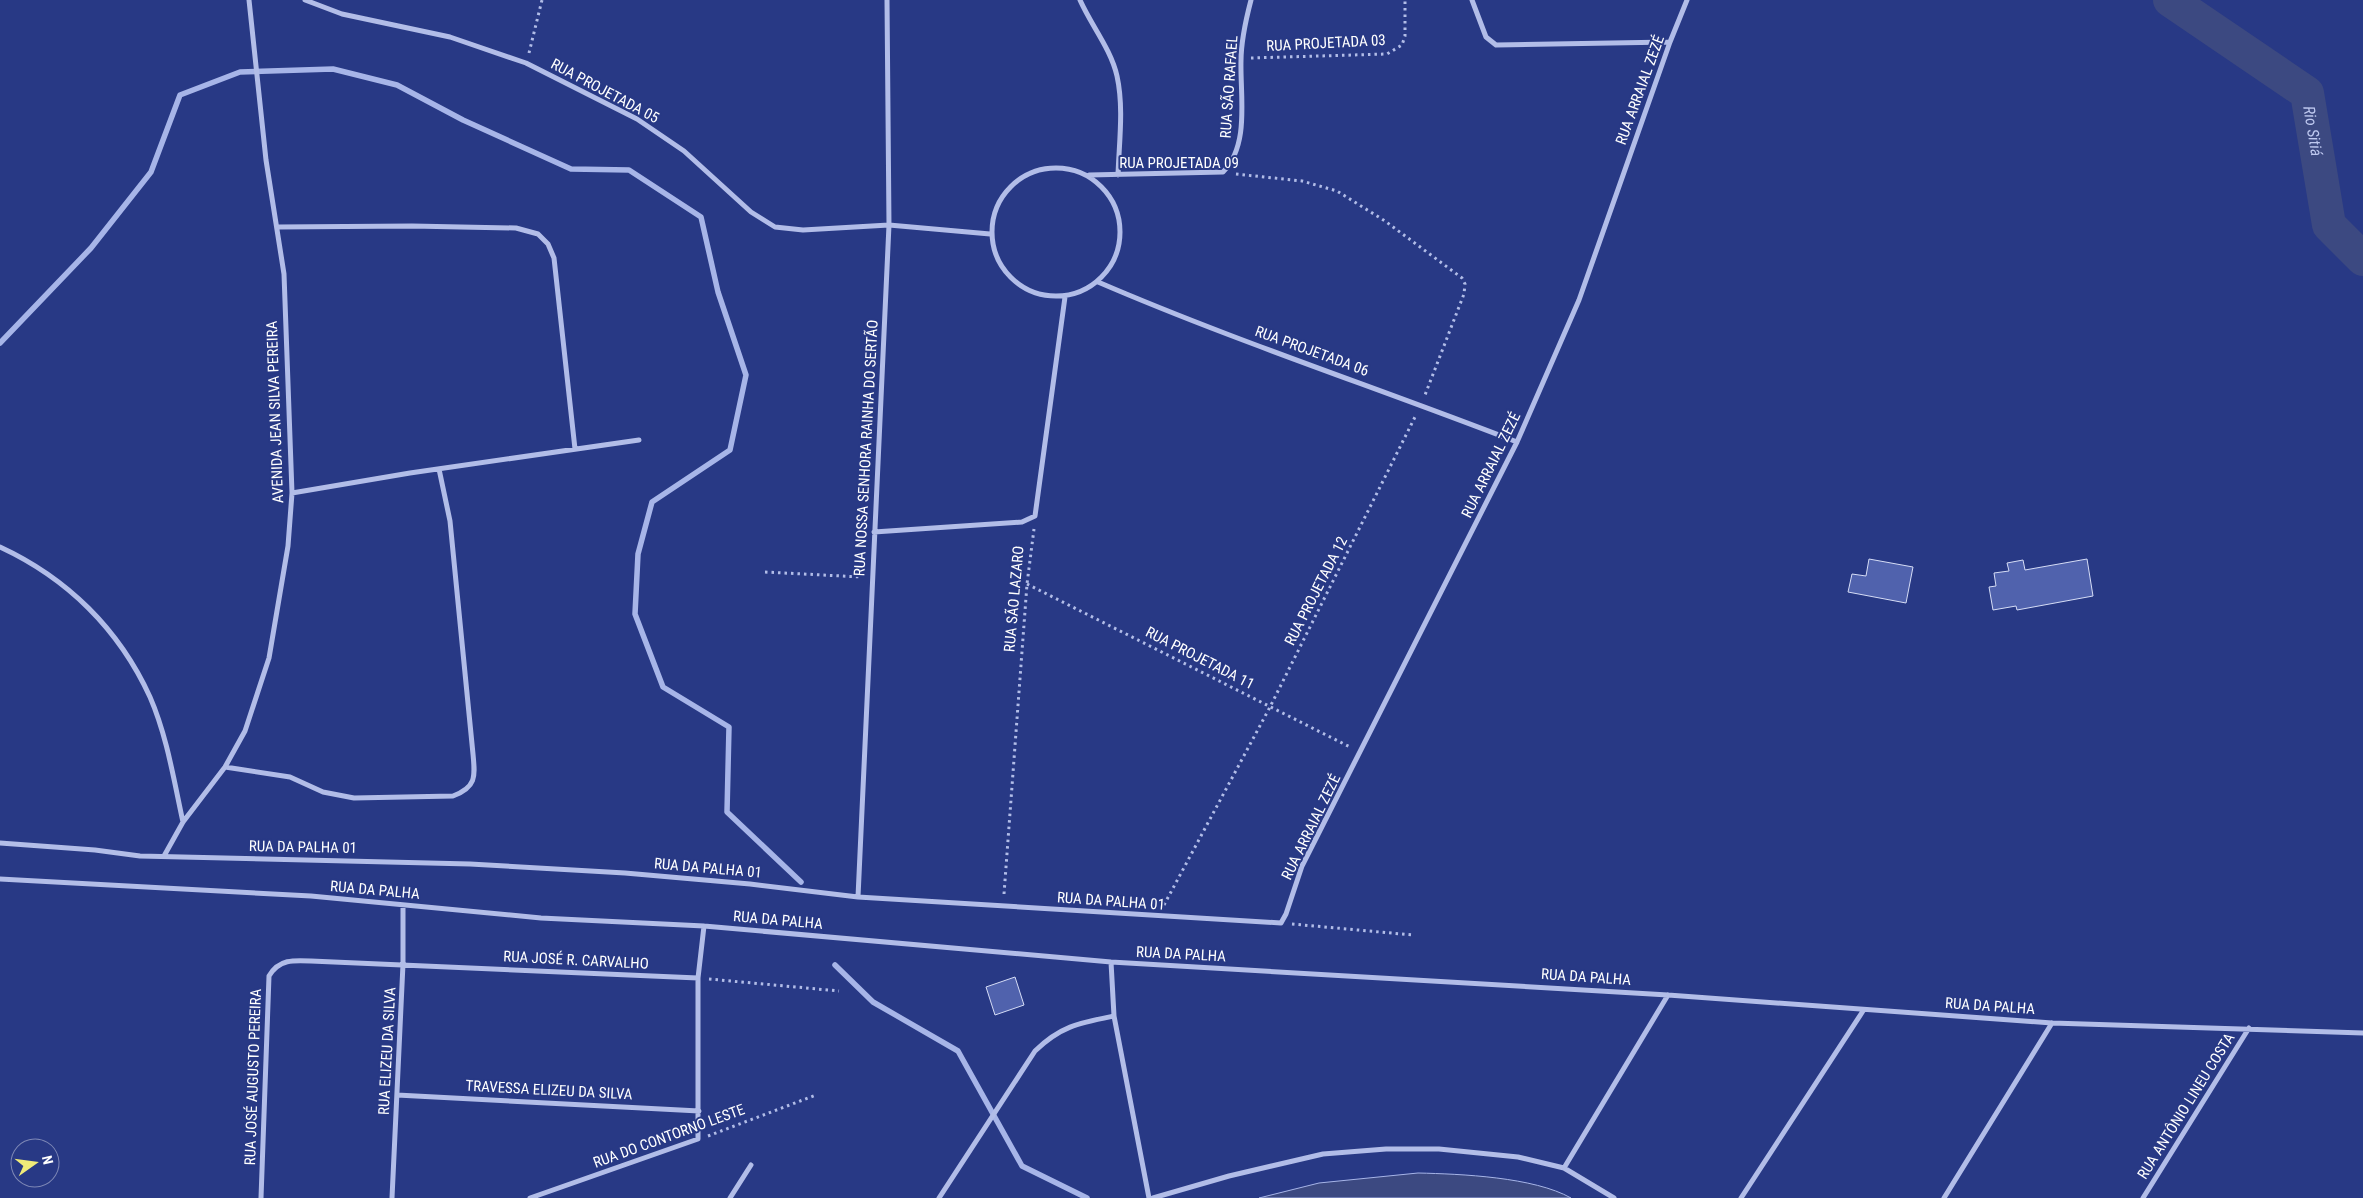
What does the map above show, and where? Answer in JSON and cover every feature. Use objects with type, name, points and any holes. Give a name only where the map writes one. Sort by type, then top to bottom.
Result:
[{"type":"street","name":"AVENIDA JEAN SILVA PEREIRA","points":[[164,856],[183,822],[225,767],[245,730],[269,658],[288,546],[292,493],[284,274],[266,160],[249,0]]},
{"type":"street","name":"RUA PROJETADA 05","points":[[305,0],[342,14],[450,37],[526,63],[637,119],[684,151],[751,212],[774,227],[803,230],[889,225],[990,234]]},
{"type":"street","name":"RUA NOSSA SENHORA RAINHA DO SERTÃO","points":[[858,897],[889,225],[887,0]]},
{"type":"street","points":[[1080,0],[1110,58],[1116,75],[1120,130],[1118,175]]},
{"type":"street","name":"RUA SÃO RAFAEL","points":[[1223,172],[1232,162],[1240,136],[1241,58],[1251,0]]},
{"type":"street","points":[[1472,0],[1486,37],[1496,45],[1670,42]]},
{"type":"street","name":"RUA ARRAIAL ZEZÉ","points":[[1281,924],[1302,866],[1362,752],[1517,442],[1579,300],[1670,42],[1687,0]]},
{"type":"street","points":[[1045,168],[1061,168],[1090,175],[1113,202],[1119,218],[1120,236],[1117,253],[1110,269],[1098,282],[1082,292],[1065,296],[1046,296],[1025,289],[1008,276],[996,257],[990,234],[994,216],[1001,199],[1012,185],[1028,174],[1045,168]]},
{"type":"street","name":"RUA PROJETADA 09","points":[[1090,175],[1223,172]]},
{"type":"street","points":[[278,227],[412,226],[516,228],[538,234],[548,244],[554,258],[575,450]]},
{"type":"street","name":"RUA PROJETADA 06","points":[[1098,282],[1197,323],[1517,442]]},
{"type":"street","points":[[874,532],[1022,522],[1035,516],[1065,296]]},
{"type":"street","points":[[292,493],[439,469],[639,440]]},
{"type":"street","points":[[225,767],[290,777],[323,792],[354,798],[453,796],[463,792],[470,785],[475,776],[473,754],[450,521],[439,469]]},
{"type":"street","points":[[0,547],[35,565],[64,585],[104,623],[130,659],[150,699],[164,740],[183,822]]},
{"type":"street","name":"RUA DA PALHA 01","points":[[0,844],[95,850],[140,856],[470,864],[567,870],[750,884],[858,897],[1281,924]]},
{"type":"street","name":"RUA DA PALHA","points":[[0,879],[146,886],[403,904],[541,918],[704,926],[1111,962],[1668,995],[1864,1011],[2052,1023],[2363,1033]]},
{"type":"street","name":"RUA ELIZEU DA SILVA","points":[[392,1198],[403,964],[403,904]]},
{"type":"street","points":[[698,1139],[698,978],[704,926]]},
{"type":"street","name":"RUA JOSÉ AUGUSTO PEREIRA","points":[[261,1198],[269,976],[278,964],[290,960],[311,961]]},
{"type":"street","name":"RUA JOSÉ R. CARVALHO","points":[[311,961],[698,978]]},
{"type":"street","points":[[1111,962],[1114,1016],[1149,1198]]},
{"type":"street","points":[[1564,1168],[1668,995]]},
{"type":"street","points":[[1741,1198],[1864,1011]]},
{"type":"street","points":[[939,1198],[1034,1051],[1051,1036],[1074,1024],[1114,1016]]},
{"type":"street","points":[[1944,1198],[2052,1023]]},
{"type":"street","name":"RUA ANTÔNIO LINEU COSTA","points":[[2143,1198],[2249,1028]]},
{"type":"street","name":"TRAVESSA ELIZEU DA SILVA","points":[[397,1095],[699,1110]]},
{"type":"street","name":"RUA DO CONTORNO LESTE","points":[[530,1198],[698,1139]]},
{"type":"street","points":[[1153,1198],[1229,1176],[1323,1154],[1376,1150],[1439,1149],[1518,1157],[1564,1168],[1614,1198]]},
{"type":"street","points":[[730,1198],[751,1165]]},
{"type":"path","points":[[526,63],[542,0]]},
{"type":"path","name":"RUA PROJETADA 03","points":[[1241,58],[1387,54],[1402,45],[1405,36],[1404,0]]},
{"type":"path","name":"RUA PROJETADA 09","points":[[1223,172],[1302,181],[1337,191],[1454,269]]},
{"type":"path","name":"RUA PROJETADA 12","points":[[1158,916],[1270,707],[1421,405],[1464,294],[1465,284],[1454,269]]},
{"type":"path","name":"RUA SÃO LAZARO","points":[[1003,906],[1027,584],[1035,516]]},
{"type":"path","points":[[765,572],[872,578]]},
{"type":"path","name":"RUA PROJETADA 11","points":[[1027,584],[1362,752]]},
{"type":"path","points":[[1281,924],[1413,935]]},
{"type":"path","points":[[698,978],[839,991]]},
{"type":"path","name":"RUA DO CONTORNO LESTE","points":[[698,1139],[816,1095]]},
{"type":"water","points":[[1418,1173],[1455,1174],[1518,1181],[1538,1185],[1571,1198],[1259,1198],[1319,1183]]},
{"type":"building","points":[[1869,559],[1913,567],[1906,603],[1848,592],[1852,574],[1866,576]]},
{"type":"building","points":[[2087,559],[2093,596],[2017,610],[2016,606],[1993,610],[1989,587],[1996,586],[1994,573],[2009,571],[2007,563],[2023,560],[2025,570]]},
{"type":"building","points":[[1015,977],[1024,1005],[995,1015],[986,987]]},
{"type":"waterway","name":"Rio Sitiá","points":[[2170,0],[2307,93],[2329,225],[2363,259]]},
{"type":"waterway","points":[[0,343],[91,248],[151,172],[180,95],[240,72],[333,69],[397,85],[463,120],[571,169],[629,170],[701,217],[718,292],[746,375],[730,450],[652,502],[638,554],[635,614],[663,687],[729,727],[727,812],[801,882]]},
{"type":"waterway","points":[[835,965],[873,1002],[958,1051],[1022,1166],[1087,1198]]}]
